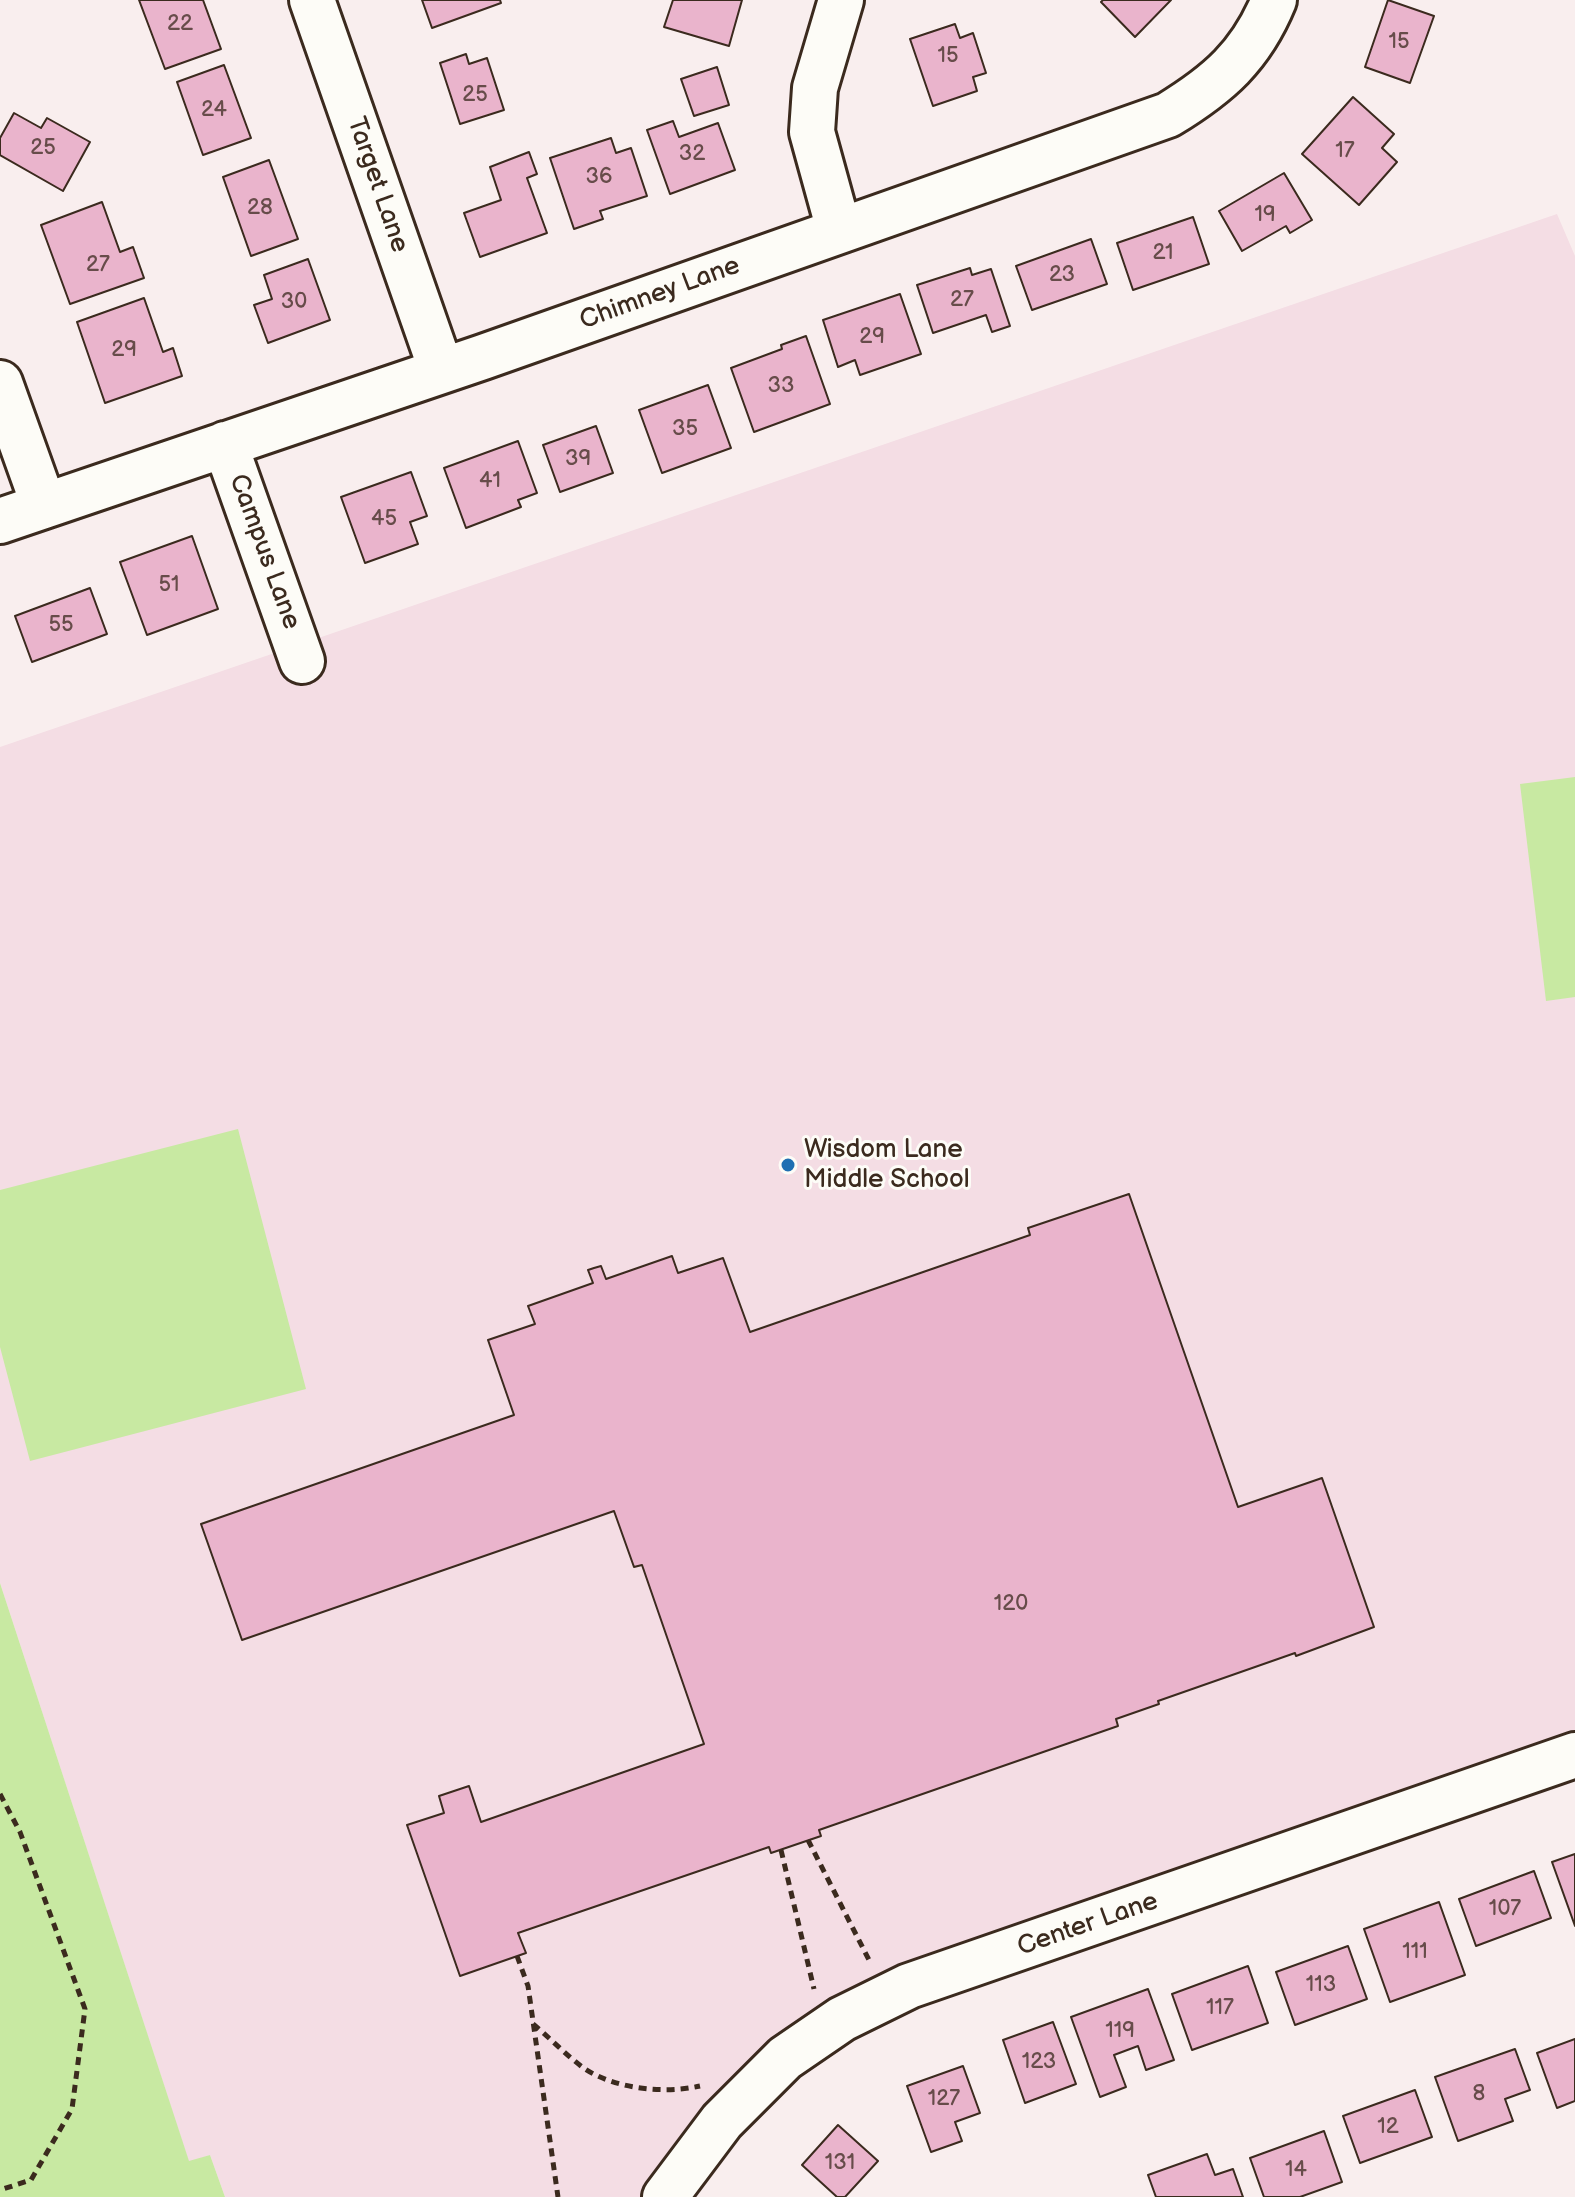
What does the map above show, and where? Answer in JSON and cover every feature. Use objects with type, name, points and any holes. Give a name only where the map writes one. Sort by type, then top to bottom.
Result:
[{"type":"street","name":"Target Lane","points":[[312,0],[441,369]]},
{"type":"street","points":[[839,230],[812,132],[815,88],[841,0]]},
{"type":"street","name":"Chimney Lane","points":[[0,521],[1168,115],[1209,90],[1246,52],[1274,0]]},
{"type":"street","points":[[0,383],[44,506]]},
{"type":"street","name":"Campus Lane","points":[[225,444],[302,661]]},
{"type":"street","name":"Center Lane","points":[[665,2197],[722,2121],[785,2058],[842,2019],[909,1986],[1575,1755]]},
{"type":"path","points":[[0,1794],[20,1832],[85,2009],[72,2109],[31,2180],[0,2190]]},
{"type":"path","points":[[808,1840],[888,1997]]},
{"type":"path","points":[[781,1850],[825,2031]]},
{"type":"path","points":[[517,1956],[528,1986],[558,2197]]},
{"type":"path","points":[[533,2024],[586,2070],[630,2087],[689,2088],[703,2085]]},
{"type":"shaded area","name":"Wisdom Lane Middle School","points":[[1557,214],[1575,256],[1575,1756],[913,1986],[786,2057],[669,2197],[225,2197],[210,2155],[189,2162],[0,1583],[0,747]]},
{"type":"green space","points":[[1575,777],[1575,997],[1546,1001],[1520,784]]},
{"type":"green space","points":[[238,1129],[306,1389],[30,1461],[0,1347],[0,1190]]},
{"type":"green space","points":[[0,1583],[189,2161],[210,2155],[225,2197],[0,2197]]},
{"type":"building","points":[[139,0],[203,0],[221,49],[165,69]]},
{"type":"building","points":[[422,0],[500,0],[501,3],[432,28]]},
{"type":"building","points":[[673,0],[742,0],[729,46],[664,27]]},
{"type":"building","points":[[1171,0],[1135,37],[1101,2]]},
{"type":"building","points":[[1388,0],[1434,16],[1410,83],[1365,67]]},
{"type":"building","points":[[955,24],[960,38],[973,33],[986,73],[973,77],[977,91],[933,106],[910,39]]},
{"type":"building","points":[[466,54],[469,64],[487,58],[504,110],[460,124],[440,63]]},
{"type":"building","points":[[224,65],[251,138],[203,155],[177,82]]},
{"type":"building","points":[[717,67],[729,105],[694,116],[681,79]]},
{"type":"building","points":[[1353,97],[1394,134],[1382,148],[1397,162],[1359,205],[1302,154]]},
{"type":"building","points":[[14,113],[41,128],[47,118],[90,142],[63,191],[0,155],[0,138]]},
{"type":"building","points":[[673,121],[679,137],[718,123],[735,170],[670,194],[647,130]]},
{"type":"building","points":[[611,138],[616,153],[631,148],[647,196],[600,211],[603,219],[574,229],[550,158]]},
{"type":"building","points":[[529,152],[537,174],[527,178],[547,233],[480,257],[464,213],[501,200],[490,167]]},
{"type":"building","points":[[269,160],[298,239],[251,256],[223,177]]},
{"type":"building","points":[[1284,173],[1312,220],[1290,233],[1286,226],[1242,251],[1219,211]]},
{"type":"building","points":[[102,202],[120,252],[133,247],[144,278],[70,304],[41,225]]},
{"type":"building","points":[[1193,217],[1209,264],[1133,290],[1117,243]]},
{"type":"building","points":[[1091,239],[1107,284],[1032,310],[1016,266]]},
{"type":"building","points":[[308,259],[330,320],[268,343],[254,305],[272,299],[264,275]]},
{"type":"building","points":[[970,268],[972,275],[991,269],[1010,326],[992,332],[986,315],[933,333],[917,285]]},
{"type":"building","points":[[900,294],[921,354],[860,375],[855,360],[838,367],[823,320]]},
{"type":"building","points":[[144,298],[163,352],[173,348],[182,376],[105,403],[77,322]]},
{"type":"building","points":[[806,336],[830,404],[754,432],[731,368],[782,349],[781,345]]},
{"type":"building","points":[[708,385],[731,448],[662,473],[639,410]]},
{"type":"building","points":[[596,426],[613,473],[560,492],[543,445]]},
{"type":"building","points":[[518,441],[537,493],[518,500],[521,507],[466,528],[444,468]]},
{"type":"building","points":[[411,472],[427,516],[410,522],[418,544],[365,563],[341,497]]},
{"type":"building","points":[[192,536],[218,609],[147,635],[120,562]]},
{"type":"building","points":[[90,588],[107,634],[32,662],[15,616]]},
{"type":"building","points":[[1129,1194],[1238,1507],[1322,1478],[1374,1627],[1158,1701],[1159,1704],[1116,1719],[1118,1726],[819,1830],[821,1836],[771,1853],[769,1847],[518,1933],[526,1953],[460,1976],[407,1825],[444,1813],[439,1796],[469,1786],[481,1822],[704,1744],[642,1565],[634,1567],[614,1511],[242,1640],[201,1524],[514,1415],[488,1340],[535,1324],[528,1306],[593,1283],[588,1270],[601,1266],[606,1279],[672,1256],[678,1273],[723,1258],[750,1332],[1030,1235],[1028,1228]]},
{"type":"building","points":[[1575,1854],[1575,1926],[1552,1862]]},
{"type":"building","points":[[1534,1871],[1551,1918],[1476,1946],[1459,1899]]},
{"type":"building","points":[[1439,1902],[1465,1975],[1390,2002],[1364,1929]]},
{"type":"building","points":[[1348,1946],[1367,1999],[1295,2025],[1276,1972]]},
{"type":"building","points":[[1248,1966],[1268,2023],[1192,2050],[1172,1994]]},
{"type":"building","points":[[1148,1989],[1174,2060],[1146,2070],[1138,2046],[1114,2055],[1126,2087],[1100,2097],[1071,2017]]},
{"type":"building","points":[[1053,2022],[1076,2084],[1025,2103],[1003,2040]]},
{"type":"building","points":[[1575,2039],[1575,2101],[1557,2108],[1537,2053]]},
{"type":"building","points":[[1515,2049],[1530,2090],[1505,2099],[1513,2121],[1458,2141],[1435,2077]]},
{"type":"building","points":[[963,2066],[980,2113],[955,2122],[962,2141],[931,2152],[907,2086]]},
{"type":"building","points":[[1415,2090],[1432,2137],[1360,2163],[1343,2116]]},
{"type":"building","points":[[838,2125],[878,2161],[845,2197],[837,2197],[802,2165]]},
{"type":"building","points":[[1324,2131],[1342,2182],[1300,2197],[1264,2197],[1250,2158]]},
{"type":"building","points":[[1207,2154],[1215,2175],[1233,2169],[1243,2197],[1156,2197],[1148,2175]]},
{"type":"place","name":"Wisdom Lane Middle School","points":[[788,1165]]}]
